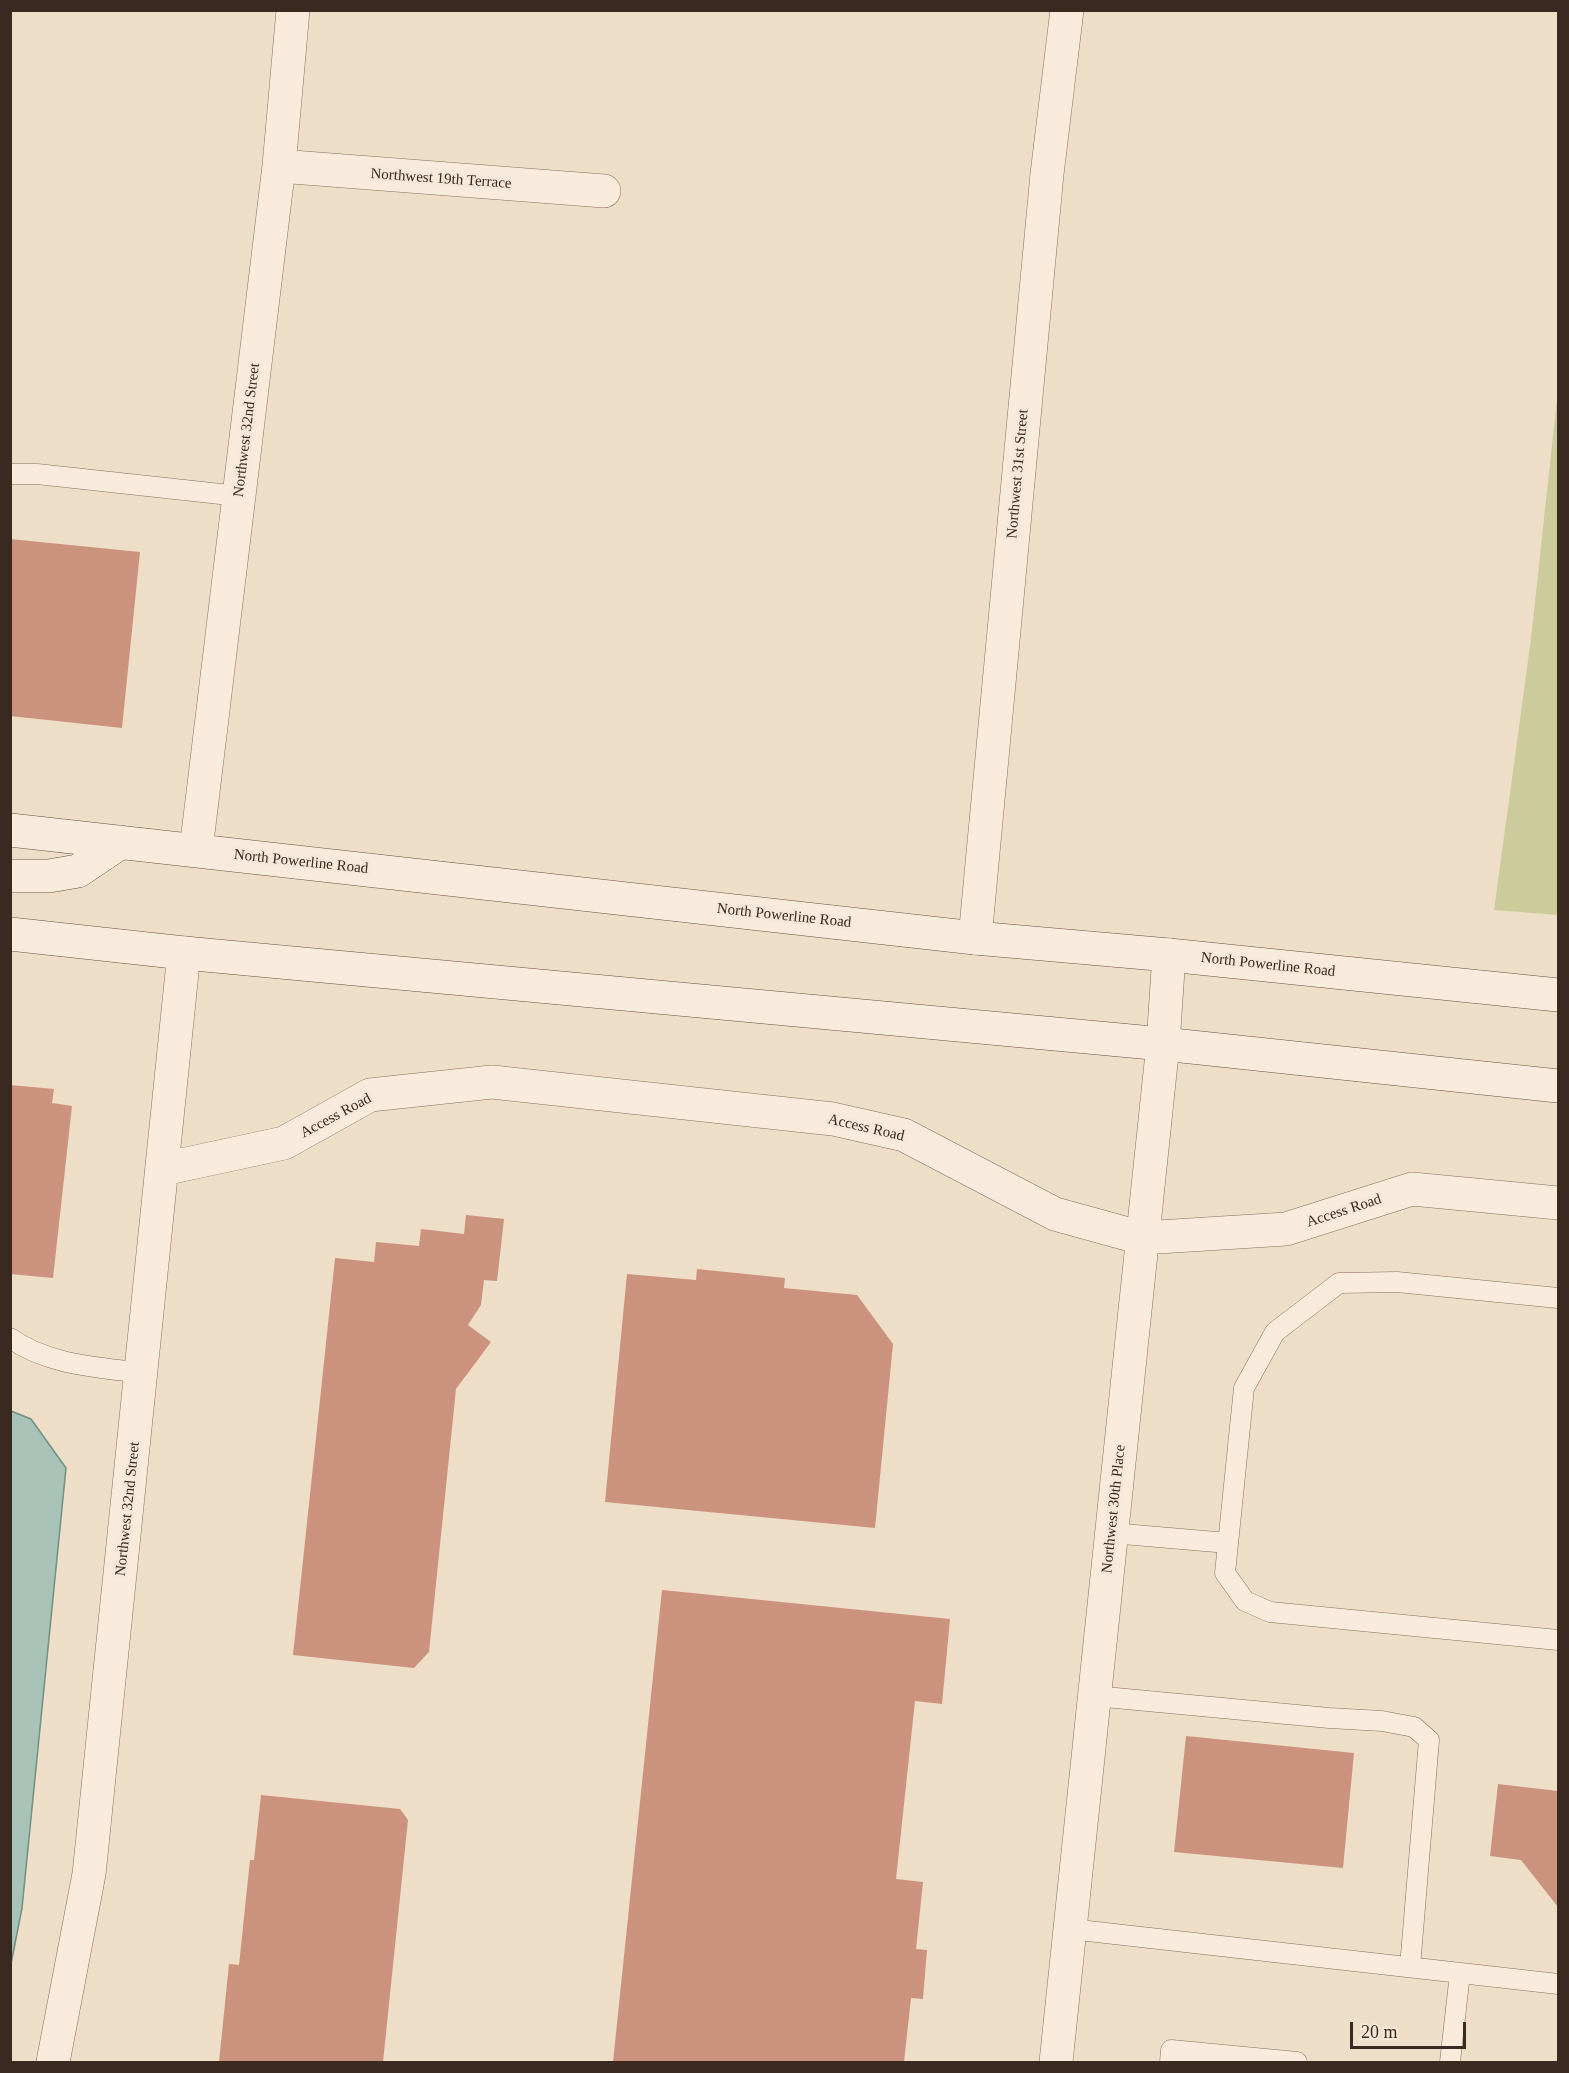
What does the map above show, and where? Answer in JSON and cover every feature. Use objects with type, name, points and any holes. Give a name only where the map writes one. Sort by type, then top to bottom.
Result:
[{"type":"street","name":"Northwest 32nd Street","points":[[196,850],[279,166],[293,10]]},
{"type":"street","name":"Northwest 31st Street","points":[[975,938],[1046,186],[1067,10]]},
{"type":"street","name":"Northwest 19th Terrace","points":[[279,166],[604,191]]},
{"type":"street","name":"North Powerline Road","points":[[10,831],[975,938],[1169,955],[1558,995]]},
{"type":"street","points":[[10,876],[49,876],[78,871],[121,842]]},
{"type":"street","points":[[10,934],[184,954],[1163,1044],[1558,1086]]},
{"type":"street","name":"Northwest 32nd Street","points":[[53,2062],[89,1874],[184,954]]},
{"type":"street","name":"Northwest 30th Place","points":[[1056,2062],[1163,1044],[1169,955]]},
{"type":"street","name":"Access Road","points":[[163,1169],[284,1143],[370,1095],[492,1082],[833,1119],[904,1135],[1055,1214],[1142,1238],[1286,1230],[1412,1189],[1558,1203]]},
{"type":"lane","points":[[10,474],[37,474],[239,496]]},
{"type":"lane","points":[[1558,1299],[1397,1282],[1339,1283],[1275,1332],[1244,1388],[1225,1573],[1245,1601],[1270,1612],[1558,1640]]},
{"type":"lane","points":[[10,1338],[27,1350],[79,1365],[142,1373]]},
{"type":"lane","points":[[1111,1533],[1228,1543]]},
{"type":"lane","points":[[1094,1696],[1382,1721],[1414,1727],[1429,1740],[1410,1967]]},
{"type":"lane","points":[[1070,1929],[1558,1984]]},
{"type":"lane","points":[[1450,2062],[1460,1973]]},
{"type":"lane","points":[[1170,2062],[1171,2050],[1297,2062]]},
{"type":"green space","points":[[1558,390],[1558,915],[1494,910],[1531,639]]},
{"type":"shaded area","points":[[11,1411],[31,1419],[66,1468],[22,1908],[11,1964]]},
{"type":"building","points":[[10,539],[140,552],[122,728],[10,716]]},
{"type":"building","points":[[10,1085],[54,1089],[52,1103],[72,1106],[53,1278],[10,1274]]},
{"type":"building","points":[[466,1215],[504,1219],[497,1281],[484,1280],[481,1305],[468,1325],[491,1342],[456,1389],[429,1652],[414,1668],[293,1655],[335,1258],[374,1262],[376,1242],[419,1246],[421,1229],[464,1234]]},
{"type":"building","points":[[697,1269],[785,1278],[784,1288],[857,1295],[893,1344],[875,1528],[605,1502],[627,1274],[696,1280]]},
{"type":"building","points":[[662,1590],[950,1619],[942,1704],[915,1701],[896,1879],[923,1882],[916,1949],[927,1950],[923,1999],[911,1998],[904,2062],[613,2062]]},
{"type":"building","points":[[1186,1736],[1354,1753],[1343,1868],[1174,1852]]},
{"type":"building","points":[[1498,1784],[1558,1791],[1558,1907],[1521,1860],[1490,1856]]},
{"type":"building","points":[[261,1795],[400,1809],[408,1820],[383,2062],[219,2062],[229,1964],[239,1965],[250,1860],[254,1860]]}]
